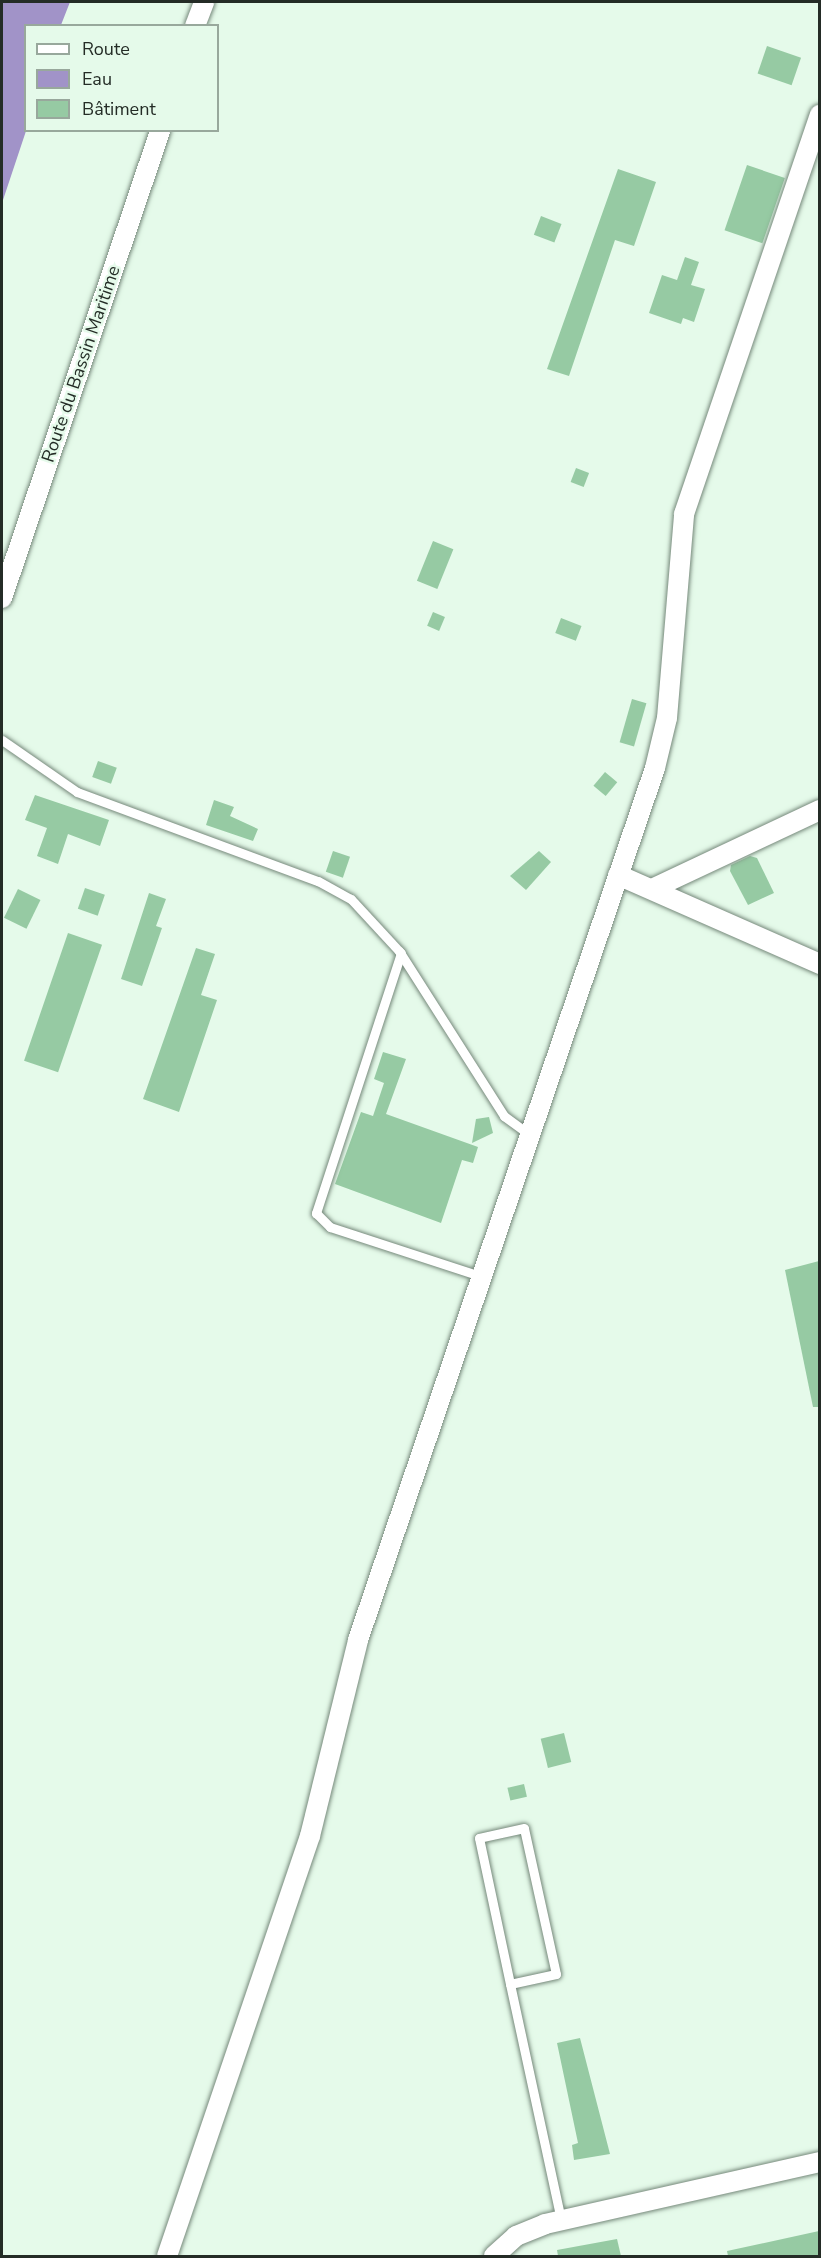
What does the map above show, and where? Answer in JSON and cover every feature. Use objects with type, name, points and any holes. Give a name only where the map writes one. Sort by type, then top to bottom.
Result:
[{"type":"street","points":[[196,24],[204,2]]},
{"type":"street","points":[[167,2256],[294,1889],[323,1792],[353,1655],[527,1133],[618,876],[665,730],[684,514],[819,114]]},
{"type":"street","name":"Route du Bassin Maritime","points":[[2,598],[159,132]]},
{"type":"street","points":[[654,888],[819,810]]},
{"type":"street","points":[[618,876],[654,888],[819,964]]},
{"type":"street","points":[[494,2256],[516,2236],[561,2220],[819,2162]]},
{"type":"lane","points":[[2,740],[77,792],[334,888],[359,906],[400,953],[504,1116],[527,1133]]},
{"type":"lane","points":[[400,953],[316,1213],[330,1227],[480,1276]]},
{"type":"lane","points":[[510,1984],[556,1974],[525,1828],[479,1838],[510,1984],[561,2220]]},
{"type":"water","points":[[2,2],[70,2],[61,24],[24,24],[26,132],[2,203]]},
{"type":"building","points":[[767,46],[801,58],[792,85],[758,73]]},
{"type":"building","points":[[747,165],[785,178],[762,243],[725,230]]},
{"type":"building","points":[[618,169],[656,182],[634,246],[615,240],[569,376],[547,369]]},
{"type":"building","points":[[541,216],[562,224],[554,243],[534,235]]},
{"type":"building","points":[[685,257],[699,262],[691,285],[705,289],[694,322],[683,318],[681,324],[649,313],[662,275],[677,280]]},
{"type":"building","points":[[576,468],[589,473],[584,487],[571,482]]},
{"type":"building","points":[[433,541],[453,549],[437,589],[417,581]]},
{"type":"building","points":[[433,612],[445,617],[439,631],[427,626]]},
{"type":"building","points":[[561,618],[582,626],[576,641],[555,633]]},
{"type":"building","points":[[632,699],[646,703],[634,746],[620,742]]},
{"type":"building","points":[[98,761],[117,768],[111,784],[92,777]]},
{"type":"building","points":[[605,772],[617,782],[606,796],[593,786]]},
{"type":"building","points":[[35,795],[109,820],[100,846],[68,834],[58,864],[37,856],[47,828],[25,820]]},
{"type":"building","points":[[214,800],[234,807],[230,816],[258,829],[253,841],[206,825]]},
{"type":"building","points":[[333,851],[350,857],[343,878],[326,872]]},
{"type":"building","points":[[539,851],[551,862],[526,890],[510,876]]},
{"type":"building","points":[[750,856],[757,858],[774,893],[748,905],[730,871],[731,865]]},
{"type":"building","points":[[85,888],[105,895],[98,916],[78,909]]},
{"type":"building","points":[[18,889],[40,900],[26,929],[4,918]]},
{"type":"building","points":[[149,893],[166,899],[156,926],[162,928],[142,986],[121,979]]},
{"type":"building","points":[[68,933],[102,945],[58,1072],[24,1061]]},
{"type":"building","points":[[196,948],[215,954],[201,995],[217,1000],[179,1112],[143,1099]]},
{"type":"building","points":[[383,1052],[406,1059],[386,1114],[478,1147],[473,1163],[462,1160],[441,1223],[335,1184],[361,1112],[373,1116],[384,1083],[374,1079]]},
{"type":"building","points":[[489,1117],[493,1133],[472,1143],[476,1119]]},
{"type":"building","points":[[819,1261],[819,1407],[813,1407],[785,1270]]},
{"type":"building","points":[[564,1733],[571,1762],[548,1768],[541,1739]]},
{"type":"building","points":[[524,1784],[527,1797],[510,1800],[507,1788]]},
{"type":"building","points":[[580,2038],[610,2154],[574,2160],[572,2145],[578,2143],[557,2043]]},
{"type":"building","points":[[819,2231],[819,2256],[728,2256],[727,2251]]},
{"type":"building","points":[[617,2239],[621,2256],[558,2256],[557,2250]]}]
